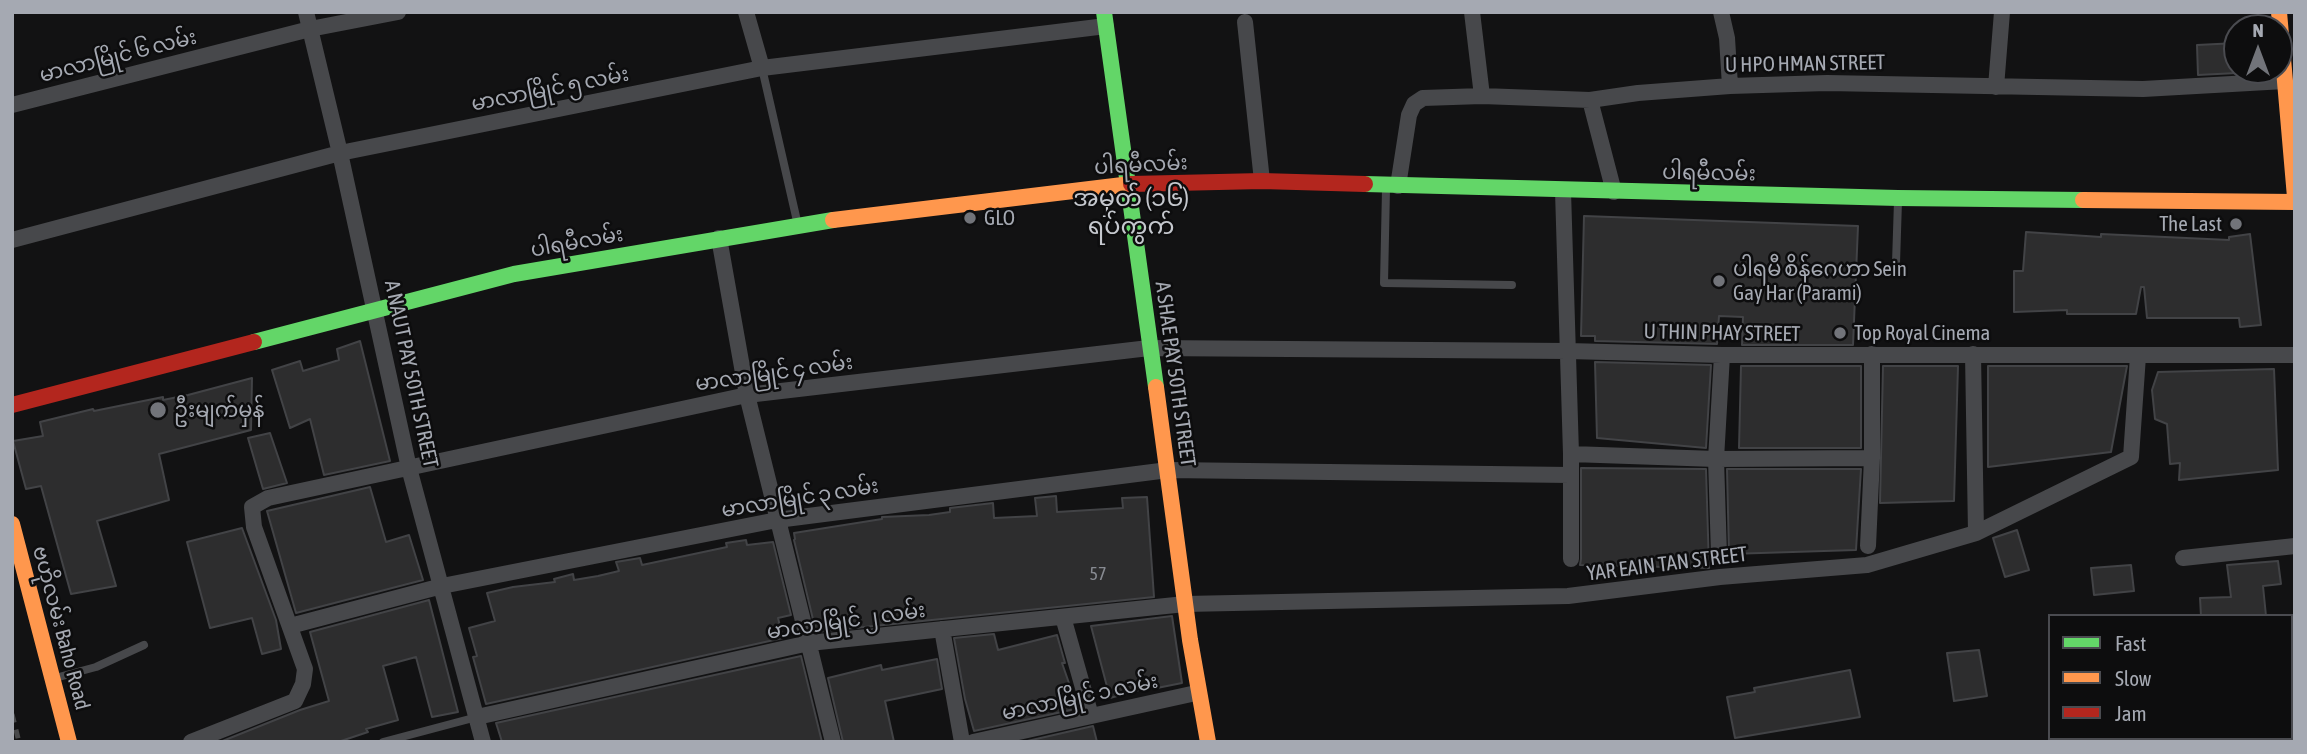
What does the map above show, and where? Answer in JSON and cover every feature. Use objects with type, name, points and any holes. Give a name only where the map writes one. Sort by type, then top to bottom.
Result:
[{"type":"main road","name":"A SHAE PAY 50TH STREET","points":[[1105,19],[1196,693],[1208,742]]},
{"type":"main road","points":[[2285,84],[2295,197]]},
{"type":"main road","name":"ပါရမီလမ်း","points":[[12,405],[514,274],[798,224],[1128,184],[1262,181],[1898,198],[2295,202]]},
{"type":"main road","name":"ဗဟိုလမ်း Baho Road","points":[[12,524],[69,742]]},
{"type":"street","name":"A NAUT PAY 50TH STREET","points":[[306,12],[409,468],[483,742]]},
{"type":"street","name":"မာလာမြိုင် ၆ လမ်း","points":[[12,105],[310,29],[398,12]]},
{"type":"street","points":[[746,12],[762,68]]},
{"type":"street","points":[[1472,12],[1482,96]]},
{"type":"street","points":[[1721,12],[1727,38],[1730,86]]},
{"type":"street","points":[[1996,87],[2002,12]]},
{"type":"street","name":"မာလာမြိုင် ၅ လမ်း","points":[[12,240],[340,153],[762,68],[1105,19]]},
{"type":"street","points":[[1245,22],[1262,181]]},
{"type":"street","name":"U HPO HMAN STREET","points":[[1392,186],[1409,115],[1418,100],[1482,96],[1590,100],[1638,93],[1730,86],[1827,83],[2143,89],[2232,84]]},
{"type":"street","points":[[1590,100],[1614,192]]},
{"type":"street","points":[[1563,191],[1572,559]]},
{"type":"street","points":[[719,238],[747,395],[833,742]]},
{"type":"street","name":"U THIN PHAY STREET","points":[[1149,348],[1568,351],[1722,355],[2295,355]]},
{"type":"street","name":"မာလာမြိုင် ၄ လမ်း","points":[[290,626],[254,527],[251,507],[268,498],[747,395],[1149,348]]},
{"type":"street","points":[[1868,546],[1872,458],[1872,354]]},
{"type":"street","points":[[1973,354],[1976,533]]},
{"type":"street","points":[[1719,555],[1716,460],[1722,355]]},
{"type":"street","name":"YAR EAIN TAN STREET","points":[[1185,604],[1568,596],[1720,577],[1867,565],[1976,533],[2131,457],[2138,356]]},
{"type":"street","points":[[1571,454],[1716,460],[1872,458]]},
{"type":"street","name":"မာလာမြိုင် ၃ လမ်း","points":[[290,626],[442,586],[777,520],[1168,470],[1570,475]]},
{"type":"street","points":[[2183,558],[2295,546]]},
{"type":"street","name":"မာလာမြိုင် ၂ လမ်း","points":[[477,718],[809,643],[1185,604]]},
{"type":"street","points":[[1063,617],[1091,716]]},
{"type":"street","points":[[191,742],[295,701],[303,684],[305,669],[290,626]]},
{"type":"street","points":[[942,629],[962,742]]},
{"type":"street","name":"မာလာမြိုင် ၁ လမ်း","points":[[973,742],[1196,693]]},
{"type":"lane","points":[[762,68],[798,224]]},
{"type":"lane","points":[[1392,186],[1384,283],[1512,285]]},
{"type":"lane","points":[[1896,263],[1898,198]]},
{"type":"lane","points":[[52,679],[96,667],[144,645]]},
{"type":"lane","points":[[383,742],[477,718]]},
{"type":"building","points":[[2223,44],[2223,74],[2198,75],[2197,45]]},
{"type":"building","name":"ပါရမီ စိန်ဂေဟာ Sein Gay Har (Parami)","points":[[1584,216],[1858,226],[1853,345],[1742,345],[1743,317],[1719,316],[1717,344],[1595,341],[1595,336],[1581,336]]},
{"type":"building","points":[[2026,232],[2229,240],[2229,237],[2250,234],[2261,325],[2240,327],[2239,318],[2147,318],[2144,287],[2141,287],[2136,314],[2067,314],[2067,310],[2014,312],[2014,271],[2023,271]]},
{"type":"building","points":[[360,341],[390,461],[324,475],[310,419],[290,428],[272,370],[300,361],[303,371],[339,360],[337,349]]},
{"type":"building","points":[[1595,362],[1711,365],[1706,448],[1597,438]]},
{"type":"building","points":[[1741,366],[1861,366],[1861,448],[1739,448]]},
{"type":"building","points":[[1883,366],[1958,366],[1954,501],[1880,503]]},
{"type":"building","points":[[1988,366],[2127,366],[2111,452],[1988,467]]},
{"type":"building","points":[[2274,369],[2278,470],[2179,480],[2180,463],[2170,464],[2167,424],[2155,419],[2152,390],[2158,372]]},
{"type":"building","points":[[252,378],[251,430],[159,454],[169,500],[97,521],[116,586],[71,594],[41,486],[26,489],[13,441],[43,436],[40,422],[93,409],[94,411],[163,397],[163,400],[188,395]]},
{"type":"building","points":[[270,433],[287,483],[263,489],[248,438]]},
{"type":"building","points":[[1581,468],[1706,469],[1709,568],[1580,565]]},
{"type":"building","points":[[1727,469],[1861,469],[1856,550],[1729,554]]},
{"type":"building","points":[[370,487],[386,542],[409,535],[423,580],[296,613],[267,511]]},
{"type":"building","points":[[1056,496],[1057,512],[1123,508],[1122,498],[1147,497],[1154,597],[816,632],[794,533],[882,517],[929,515],[950,512],[950,508],[993,503],[994,518],[1037,516],[1035,498]]},
{"type":"building","points":[[242,528],[276,620],[281,649],[262,654],[252,618],[210,628],[187,542]]},
{"type":"building","points":[[2017,530],[2029,570],[2005,577],[1993,538]]},
{"type":"building","points":[[746,540],[747,545],[773,542],[791,615],[778,618],[783,638],[486,704],[473,657],[477,656],[469,628],[495,621],[487,593],[555,582],[554,579],[573,574],[574,580],[598,576],[619,571],[616,562],[640,558],[642,565],[727,547],[726,543]]},
{"type":"building","points":[[2278,561],[2281,584],[2263,586],[2266,614],[2201,614],[2200,598],[2231,597],[2227,565]]},
{"type":"building","points":[[2131,565],[2134,591],[2094,595],[2091,568]]},
{"type":"building","points":[[429,600],[458,712],[432,717],[416,657],[383,666],[398,720],[366,729],[368,732],[338,742],[220,742],[329,701],[310,632]]},
{"type":"building","points":[[1172,616],[1182,683],[1157,688],[1157,685],[1110,698],[1091,626]]},
{"type":"building","points":[[994,634],[998,650],[1057,635],[1070,686],[1064,688],[1071,710],[974,731],[954,638]]},
{"type":"building","points":[[1979,650],[1987,696],[1954,701],[1947,653]]},
{"type":"building","points":[[801,656],[822,742],[502,742],[496,723]]},
{"type":"building","points":[[937,659],[942,689],[885,701],[894,742],[843,742],[828,678],[881,665],[882,670]]},
{"type":"building","points":[[1850,670],[1860,717],[1735,738],[1727,697],[1755,692],[1754,688]]},
{"type":"building","points":[[1093,726],[1097,742],[1023,742]]},
{"type":"railway","points":[[12,714],[19,742]]},
{"type":"traffic: fast","points":[[1104,12],[1156,387]]},
{"type":"traffic: fast","points":[[1365,184],[1898,198],[2083,200]]},
{"type":"traffic: fast","points":[[254,342],[514,274],[833,220]]},
{"type":"traffic: slow","points":[[2279,12],[2295,197]]},
{"type":"traffic: slow","points":[[833,220],[1131,184]]},
{"type":"traffic: slow","points":[[2083,200],[2295,202]]},
{"type":"traffic: slow","points":[[1156,387],[1190,640],[1208,742]]},
{"type":"traffic: slow","points":[[12,524],[69,742]]},
{"type":"traffic: jam","points":[[1131,184],[1262,181],[1365,184]]},
{"type":"traffic: jam","points":[[12,405],[254,342]]},
{"type":"place","name":"GLO","points":[[970,218]]},
{"type":"place","name":"The Last","points":[[2236,224]]},
{"type":"place","name":"ပါရမီ စိန်ဂေဟာ Sein Gay Har (Parami)","points":[[1719,281]]},
{"type":"place","name":"Top Royal Cinema","points":[[1840,333]]},
{"type":"place","name":"ဦးမျက်မှန်","points":[[158,410]]},
{"type":"district","name":"အမှတ် (၁၆) ရပ်ကွက်","points":[[1131,212]]}]
